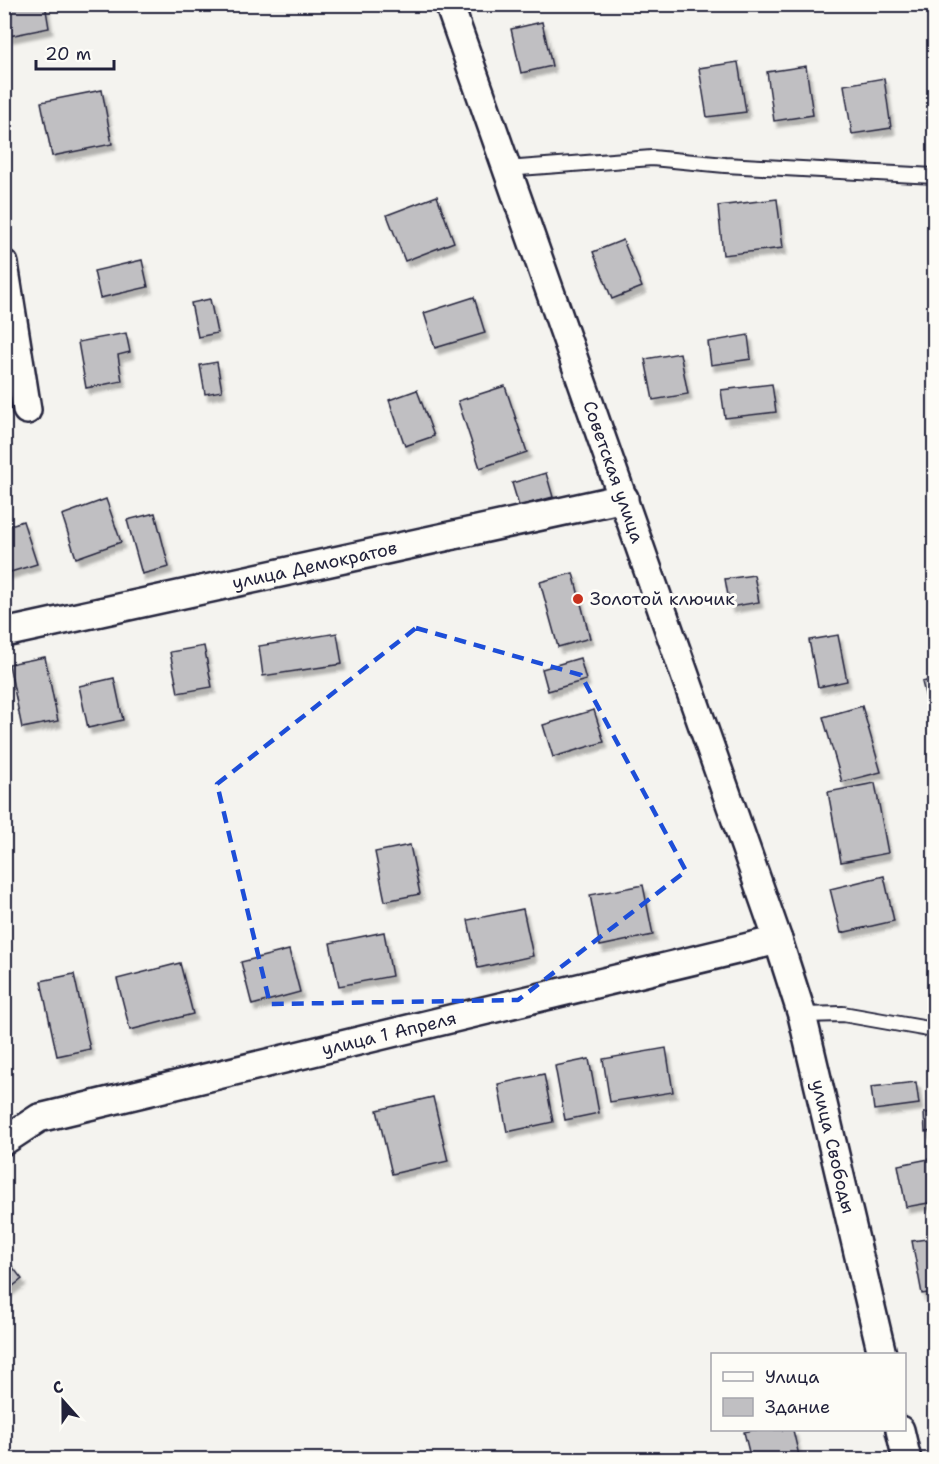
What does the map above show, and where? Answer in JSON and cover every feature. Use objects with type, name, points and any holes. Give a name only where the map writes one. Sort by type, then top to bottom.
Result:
[{"type":"street","name":"Советская улица","points":[[449,4],[778,940]]},
{"type":"street","points":[[4,264],[27,410]]},
{"type":"street","name":"улица Демократов","points":[[4,633],[624,498]]},
{"type":"street","name":"улица Свободы","points":[[778,940],[802,1015],[882,1353]]},
{"type":"street","name":"улица 1 Апреля","points":[[4,1141],[39,1118],[778,940]]},
{"type":"street","points":[[900,1431],[907,1460]]},
{"type":"lane","points":[[506,169],[652,158],[725,165],[934,176]]},
{"type":"lane","points":[[802,1015],[843,1014],[934,1030]]},
{"type":"highlighted area","points":[[416,628],[581,675],[686,871],[518,1000],[270,1004],[217,784]]},
{"type":"building","points":[[4,4],[45,4],[49,28],[9,36]]},
{"type":"building","points":[[930,4],[934,4],[934,28],[931,28]]},
{"type":"building","points":[[542,22],[552,66],[521,73],[511,29]]},
{"type":"building","points":[[738,62],[746,112],[707,117],[699,68]]},
{"type":"building","points":[[806,66],[813,115],[774,121],[767,72]]},
{"type":"building","points":[[884,78],[891,128],[852,134],[844,85]]},
{"type":"building","points":[[102,90],[112,144],[52,156],[41,102]]},
{"type":"building","points":[[437,196],[454,242],[405,261],[387,215]]},
{"type":"building","points":[[777,199],[783,248],[723,255],[718,206]]},
{"type":"building","points":[[623,240],[642,287],[612,299],[593,252]]},
{"type":"building","points":[[142,260],[148,287],[100,298],[94,271]]},
{"type":"building","points":[[474,297],[485,333],[435,348],[424,313]]},
{"type":"building","points":[[210,299],[217,333],[198,337],[191,303]]},
{"type":"building","points":[[126,333],[130,352],[118,355],[122,381],[86,388],[78,342]]},
{"type":"building","points":[[748,335],[751,359],[711,365],[708,342]]},
{"type":"building","points":[[680,353],[688,394],[653,400],[645,359]]},
{"type":"building","points":[[217,362],[222,391],[205,394],[200,365]]},
{"type":"building","points":[[772,384],[776,412],[725,418],[721,390]]},
{"type":"building","points":[[505,386],[527,452],[480,468],[458,401]]},
{"type":"building","points":[[417,390],[434,436],[405,446],[389,400]]},
{"type":"building","points":[[546,473],[553,497],[519,506],[512,483]]},
{"type":"building","points":[[106,499],[121,542],[76,558],[62,515]]},
{"type":"building","points":[[155,513],[169,567],[142,574],[127,520]]},
{"type":"building","points":[[23,521],[37,564],[4,574],[4,527]]},
{"type":"building","points":[[573,573],[590,638],[558,647],[540,582]]},
{"type":"building","points":[[754,575],[759,602],[730,607],[725,579]]},
{"type":"building","points":[[337,633],[342,664],[263,676],[259,646]]},
{"type":"building","points":[[838,635],[847,681],[818,687],[809,640]]},
{"type":"building","points":[[204,646],[212,687],[178,693],[170,652]]},
{"type":"building","points":[[45,657],[58,721],[22,728],[9,664]]},
{"type":"building","points":[[580,658],[586,680],[548,691],[542,669]]},
{"type":"building","points":[[114,678],[123,720],[88,728],[79,686]]},
{"type":"building","points":[[934,679],[934,700],[927,702],[922,682]]},
{"type":"building","points":[[862,706],[881,772],[842,782],[823,717]]},
{"type":"building","points":[[594,710],[604,742],[553,757],[543,725]]},
{"type":"building","points":[[875,783],[888,853],[841,862],[828,792]]},
{"type":"building","points":[[410,845],[420,894],[385,901],[375,852]]},
{"type":"building","points":[[884,876],[894,921],[841,933],[830,889]]},
{"type":"building","points":[[643,885],[653,935],[600,946],[590,895]]},
{"type":"building","points":[[523,909],[533,956],[478,968],[468,920]]},
{"type":"building","points":[[384,932],[392,976],[339,986],[330,943]]},
{"type":"building","points":[[289,950],[300,992],[252,1005],[241,962]]},
{"type":"building","points":[[180,963],[193,1014],[130,1030],[117,979]]},
{"type":"building","points":[[74,974],[90,1049],[57,1056],[41,981]]},
{"type":"building","points":[[666,1048],[673,1092],[610,1102],[603,1059]]},
{"type":"building","points":[[589,1059],[599,1113],[565,1120],[555,1066]]},
{"type":"building","points":[[544,1074],[553,1122],[507,1132],[498,1084]]},
{"type":"building","points":[[916,1082],[919,1104],[874,1110],[871,1087]]},
{"type":"building","points":[[433,1097],[448,1161],[392,1174],[377,1110]]},
{"type":"building","points":[[934,1112],[934,1131],[925,1132],[924,1113]]},
{"type":"building","points":[[934,1158],[934,1202],[906,1207],[898,1165]]},
{"type":"building","points":[[934,1238],[934,1292],[922,1294],[912,1241]]},
{"type":"building","points":[[4,1256],[22,1279],[4,1293]]},
{"type":"building","points":[[934,1321],[934,1358],[928,1322]]},
{"type":"building","points":[[793,1431],[800,1460],[751,1460],[744,1432]]},
{"type":"place","name":"Золотой ключик","points":[[578,599]]}]
